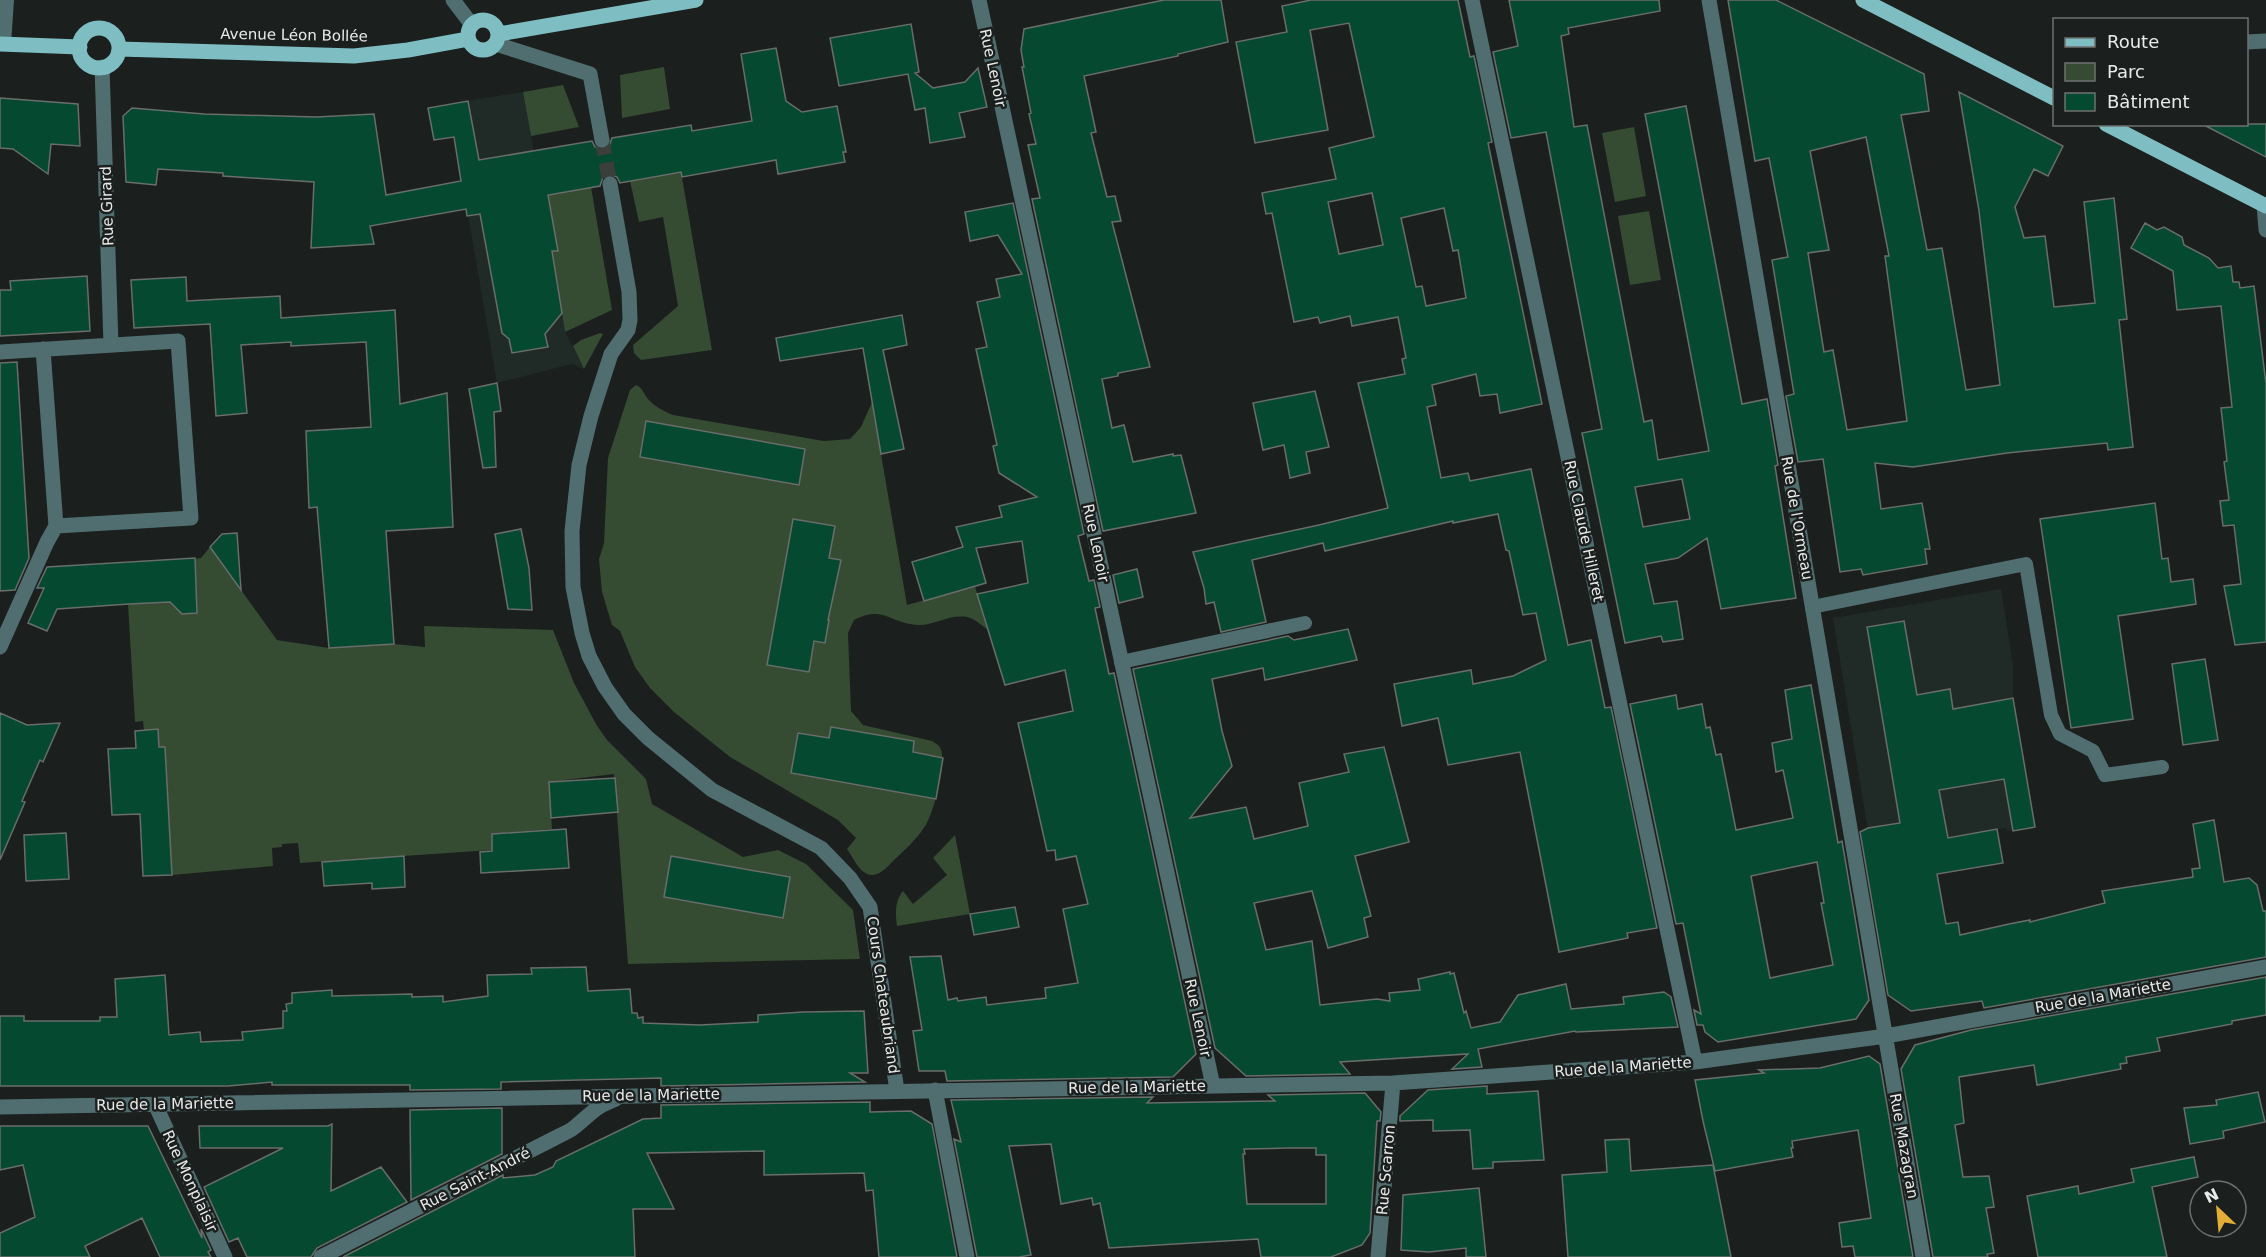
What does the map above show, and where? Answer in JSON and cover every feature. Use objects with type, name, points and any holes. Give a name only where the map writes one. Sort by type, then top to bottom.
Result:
[{"type":"main road","points":[[470,32],[470,44],[478,50],[488,50],[498,39],[696,0]]},
{"type":"main road","points":[[1863,0],[2053,96]]},
{"type":"main road","name":"Avenue Léon Bollée","points":[[119,49],[354,56],[408,51],[470,32],[481,20],[495,25],[498,39]]},
{"type":"main road","points":[[100,28],[112,33],[119,44],[119,49],[114,62],[102,68],[85,62],[80,47],[87,32],[100,28]]},
{"type":"main road","points":[[2,44],[80,47]]},
{"type":"main road","points":[[2110,126],[2265,206]]},
{"type":"street","points":[[453,0],[470,32]]},
{"type":"street","name":"Rue Lenoir","points":[[979,0],[1213,1086]]},
{"type":"street","name":"Rue Claude Hilleret","points":[[1472,0],[1695,1062]]},
{"type":"street","name":"Rue de l'Ormeau","points":[[1709,0],[1886,1036]]},
{"type":"street","points":[[498,39],[590,74],[602,140]]},
{"type":"street","points":[[2248,42],[2266,41]]},
{"type":"street","name":"Rue Girard","points":[[102,68],[111,345]]},
{"type":"street","name":"Cours Chateaubriand","points":[[610,184],[629,292],[630,320],[628,330],[611,354],[591,416],[579,465],[572,531],[573,587],[589,656],[605,687],[624,714],[648,738],[712,790],[821,848],[850,878],[870,907],[897,1091]]},
{"type":"street","points":[[2265,206],[2266,230]]},
{"type":"street","points":[[0,352],[178,341],[191,518],[56,526]]},
{"type":"street","points":[[0,647],[46,542],[56,526],[43,349]]},
{"type":"street","name":"Rue de la Mariette","points":[[0,1107],[1393,1083],[1695,1062],[1886,1036],[2266,967]]},
{"type":"street","name":"Rue Mazagran","points":[[1886,1036],[1923,1257]]},
{"type":"street","name":"Rue Scarron","points":[[1378,1257],[1393,1083]]},
{"type":"street","points":[[935,1090],[967,1257]]},
{"type":"street","name":"Rue Saint-André","points":[[321,1257],[576,1127],[587,1114],[602,1105],[626,1096]]},
{"type":"street","name":"Rue Monplaisir","points":[[155,1104],[225,1257]]},
{"type":"lane","points":[[2,44],[7,0]]},
{"type":"lane","points":[[1812,607],[2026,564],[2051,715],[2060,734],[2093,751],[2105,776],[2162,767]]},
{"type":"lane","points":[[1122,662],[1305,622]]},
{"type":"shaded area","points":[[523,92],[543,203],[558,251],[552,252],[565,332],[584,369],[572,364],[497,383],[449,104]]},
{"type":"shaded area","points":[[2001,589],[2013,665],[2013,698],[2035,827],[2007,831],[2006,828],[1904,845],[1869,837],[1833,618]]},
{"type":"green space","points":[[664,67],[670,109],[622,118],[620,75]]},
{"type":"green space","points":[[563,85],[579,127],[531,136],[523,92]]},
{"type":"green space","points":[[1634,127],[1646,196],[1615,202],[1602,133]]},
{"type":"green space","points":[[681,172],[712,350],[641,360],[634,353],[633,345],[678,306],[663,217],[639,222],[630,181]]},
{"type":"green space","points":[[591,187],[612,310],[565,332],[552,251],[557,251],[548,195]]},
{"type":"green space","points":[[1649,211],[1661,280],[1630,285],[1618,216]]},
{"type":"green space","points":[[603,334],[584,369],[573,346],[581,340]]},
{"type":"green space","points":[[636,385],[654,404],[673,415],[824,441],[850,439],[861,427],[872,402],[907,605],[975,586],[987,629],[967,617],[954,617],[917,625],[873,614],[854,620],[848,633],[851,711],[863,725],[932,741],[939,746],[942,752],[939,786],[929,819],[911,844],[878,874],[868,874],[857,865],[847,849],[856,838],[838,820],[730,757],[674,712],[650,688],[635,667],[620,631],[612,625],[602,592],[599,559],[604,543],[608,458],[630,390]]},
{"type":"green space","points":[[210,547],[277,640],[329,648],[394,644],[425,647],[424,626],[553,630],[574,683],[596,724],[607,740],[646,779],[652,804],[743,857],[778,850],[806,864],[853,910],[860,959],[628,964],[614,774],[549,782],[552,829],[492,834],[492,850],[300,863],[298,843],[282,844],[282,847],[272,848],[273,866],[172,875],[165,747],[159,747],[158,730],[144,730],[143,721],[135,722],[128,604],[178,601],[197,609],[195,559],[201,558]],"holes":[[[672,856],[790,877],[783,917],[664,896]]]},
{"type":"green space","points":[[955,835],[970,914],[897,926],[896,907],[903,891],[913,904],[947,875],[933,858]]},
{"type":"building","points":[[1164,0],[1221,0],[1228,42],[1178,54],[1178,56],[1084,76],[1096,132],[1091,133],[1107,197],[1115,196],[1121,221],[1112,222],[1150,367],[1118,373],[1118,376],[1102,379],[1112,428],[1124,425],[1133,462],[1173,454],[1173,456],[1181,455],[1196,513],[1103,531],[1032,199],[1040,198],[1028,145],[1036,144],[1029,114],[1031,113],[1021,50],[1024,29]]},
{"type":"building","points":[[1311,0],[1458,0],[1470,57],[1474,56],[1492,142],[1488,143],[1542,404],[1500,413],[1497,394],[1480,396],[1476,374],[1432,385],[1436,405],[1427,407],[1441,478],[1468,473],[1470,481],[1531,469],[1568,645],[1591,640],[1605,708],[1611,707],[1657,928],[1627,933],[1628,938],[1559,952],[1520,752],[1448,765],[1438,718],[1402,726],[1394,684],[1471,670],[1473,684],[1513,676],[1546,660],[1536,613],[1523,615],[1498,514],[1453,523],[1453,521],[1325,551],[1323,543],[1252,560],[1266,622],[1221,632],[1214,602],[1206,604],[1204,588],[1193,552],[1388,508],[1358,383],[1405,374],[1402,359],[1406,358],[1398,317],[1352,326],[1350,316],[1320,323],[1318,317],[1294,322],[1272,213],[1266,214],[1262,193],[1336,179],[1329,148],[1374,137],[1349,23],[1310,30],[1328,130],[1255,143],[1236,42],[1287,32],[1282,6]],"holes":[[[1372,193],[1383,245],[1339,254],[1328,202]],[[1444,208],[1453,251],[1458,250],[1466,298],[1426,306],[1422,286],[1416,287],[1401,218]]]},
{"type":"building","points":[[1509,0],[1659,0],[1660,11],[1568,28],[1569,34],[1561,36],[1574,127],[1587,125],[1644,422],[1652,420],[1658,460],[1709,451],[1645,114],[1686,106],[1742,404],[1767,399],[1796,598],[1721,609],[1707,538],[1678,558],[1645,564],[1654,604],[1677,601],[1683,639],[1663,642],[1661,636],[1625,643],[1582,433],[1602,429],[1546,132],[1511,138],[1493,52],[1518,46]],"holes":[[[1682,479],[1690,519],[1643,527],[1635,487]]]},
{"type":"building","points":[[1728,0],[1776,0],[1924,74],[1929,111],[1901,115],[1927,250],[1942,248],[1966,390],[2000,385],[1979,211],[1959,92],[2063,146],[2048,176],[2034,169],[2015,207],[2024,238],[2045,236],[2054,307],[2095,303],[2084,202],[2114,198],[2127,319],[2119,320],[2133,447],[2108,450],[2107,443],[2007,453],[1913,467],[1875,463],[1881,509],[1922,503],[1930,549],[1925,549],[1927,564],[1863,575],[1861,569],[1840,572],[1823,459],[1798,462],[1786,396],[1794,394],[1772,260],[1788,257],[1769,158],[1755,161]],"holes":[[[1866,137],[1889,256],[1885,256],[1907,421],[1847,430],[1833,350],[1824,352],[1808,253],[1829,250],[1810,151]]]},
{"type":"building","points":[[911,24],[919,72],[915,73],[933,88],[965,82],[978,68],[987,107],[959,113],[965,137],[930,143],[925,108],[915,110],[908,74],[839,86],[830,38]]},
{"type":"building","points":[[776,48],[786,101],[802,112],[837,106],[846,152],[843,152],[845,162],[778,174],[776,160],[682,177],[681,172],[620,183],[617,177],[609,174],[603,177],[600,186],[548,195],[558,251],[552,251],[562,313],[545,334],[548,347],[512,353],[509,339],[502,333],[480,214],[467,216],[466,209],[370,226],[374,244],[311,248],[314,182],[158,169],[156,185],[126,182],[123,116],[132,108],[204,114],[316,117],[374,114],[386,195],[461,181],[454,137],[434,140],[428,108],[468,101],[479,160],[592,141],[595,147],[603,150],[609,147],[612,138],[691,125],[692,131],[752,121],[741,54]]},
{"type":"building","points":[[0,98],[78,104],[80,146],[51,144],[48,174],[13,149],[0,148]]},
{"type":"building","points":[[2266,124],[2266,157],[2206,126]]},
{"type":"building","points":[[1013,203],[1084,534],[1078,536],[1089,581],[1094,580],[1100,607],[1095,608],[1109,674],[1114,673],[1196,1054],[1173,1077],[947,1081],[945,1071],[919,1071],[913,1031],[922,1030],[910,957],[941,956],[948,1000],[986,997],[987,1005],[1046,998],[1045,988],[1078,983],[1063,909],[1088,904],[1076,856],[1056,860],[1055,850],[1047,851],[1018,723],[1073,711],[1065,670],[1005,685],[977,594],[1028,583],[1022,541],[976,548],[986,583],[924,601],[912,562],[963,547],[956,527],[1002,517],[999,506],[1037,497],[999,473],[993,446],[997,445],[976,349],[987,347],[977,302],[1000,297],[996,279],[1022,274],[998,235],[970,241],[965,212]]},
{"type":"building","points":[[2145,223],[2157,230],[2164,227],[2182,237],[2184,245],[2209,258],[2218,268],[2231,266],[2233,282],[2239,282],[2240,288],[2254,286],[2266,384],[2266,642],[2235,645],[2224,586],[2241,584],[2234,525],[2223,526],[2220,501],[2229,500],[2221,408],[2232,407],[2221,306],[2177,310],[2173,271],[2131,248]]},
{"type":"building","points":[[87,276],[90,331],[0,336],[0,290],[11,290],[10,281]]},
{"type":"building","points":[[186,277],[187,301],[280,296],[281,318],[395,310],[400,404],[447,393],[453,527],[386,531],[394,644],[329,648],[317,507],[309,508],[306,431],[371,427],[366,342],[291,346],[291,342],[241,345],[247,413],[216,416],[210,324],[134,328],[131,280]]},
{"type":"building","points":[[902,315],[907,345],[883,350],[904,449],[881,454],[863,348],[780,361],[776,338]]},
{"type":"building","points":[[17,362],[29,558],[15,590],[0,591],[0,363]]},
{"type":"building","points":[[497,383],[501,411],[494,412],[496,467],[483,468],[469,389]]},
{"type":"building","points":[[1315,391],[1329,447],[1306,452],[1310,473],[1290,478],[1284,445],[1263,450],[1253,403]]},
{"type":"building","points":[[646,421],[805,449],[799,485],[640,457]]},
{"type":"building","points":[[2155,503],[2162,559],[2168,558],[2171,582],[2193,579],[2196,604],[2118,616],[2133,719],[2071,728],[2040,519]]},
{"type":"building","points":[[793,519],[835,526],[829,558],[841,560],[825,643],[814,641],[809,672],[767,665]]},
{"type":"building","points":[[521,529],[529,568],[532,610],[508,609],[495,534]]},
{"type":"building","points":[[237,533],[241,590],[210,547],[222,534]]},
{"type":"building","points":[[195,558],[197,613],[182,614],[170,602],[129,604],[57,609],[47,631],[28,623],[44,588],[37,588],[47,567]]},
{"type":"building","points":[[1137,569],[1143,597],[1119,603],[1113,575]]},
{"type":"building","points":[[1904,621],[1917,695],[1950,689],[1953,709],[2013,698],[2035,827],[2013,831],[2004,779],[1939,790],[1948,838],[1997,829],[2003,863],[1937,874],[1946,924],[1958,922],[1960,935],[2030,920],[2030,922],[2105,903],[2102,891],[2193,877],[2192,869],[2200,868],[2193,824],[2214,820],[2224,882],[2249,878],[2257,885],[2263,911],[2266,911],[2266,957],[1984,1008],[1982,1001],[1911,1011],[1888,995],[1860,832],[1868,828],[1900,823],[1867,627]]},
{"type":"building","points":[[1348,629],[1357,660],[1265,680],[1263,668],[1212,679],[1222,731],[1232,766],[1190,818],[1246,807],[1254,839],[1308,826],[1299,783],[1349,772],[1344,754],[1384,747],[1409,842],[1355,856],[1371,916],[1364,918],[1368,937],[1328,948],[1312,891],[1254,903],[1266,950],[1312,941],[1320,1005],[1377,999],[1390,1001],[1389,993],[1420,990],[1418,979],[1450,972],[1450,974],[1454,973],[1464,1013],[1466,1011],[1471,1028],[1500,1022],[1518,995],[1566,984],[1571,1009],[1624,1004],[1623,997],[1664,992],[1671,997],[1678,1027],[1575,1031],[1478,1049],[1482,1067],[1452,1069],[1468,1054],[1340,1062],[1350,1074],[1246,1076],[1215,1048],[1133,669],[1288,636],[1294,640]]},
{"type":"building","points":[[2205,659],[2218,740],[2183,745],[2172,664]]},
{"type":"building","points":[[1811,685],[1838,843],[1842,841],[1869,1000],[1856,1019],[1718,1042],[1705,1032],[1703,1025],[1697,1025],[1694,1010],[1701,1014],[1683,923],[1676,924],[1630,704],[1676,695],[1678,709],[1702,704],[1706,728],[1710,727],[1716,755],[1721,754],[1736,830],[1793,818],[1783,770],[1776,772],[1772,743],[1792,739],[1785,690]],"holes":[[[1817,862],[1824,903],[1821,903],[1833,965],[1770,978],[1751,876]]]},
{"type":"building","points":[[0,713],[27,725],[60,723],[22,801],[25,802],[0,860]]},
{"type":"building","points":[[831,727],[914,741],[913,752],[943,758],[936,799],[791,773],[798,733],[829,738]]},
{"type":"building","points":[[158,729],[159,747],[165,747],[172,875],[143,876],[140,814],[112,815],[108,749],[136,748],[135,731]]},
{"type":"building","points":[[615,778],[618,812],[551,818],[549,782]]},
{"type":"building","points":[[566,829],[569,868],[481,873],[480,852],[492,851],[492,834]]},
{"type":"building","points":[[66,833],[69,879],[26,881],[24,835]]},
{"type":"building","points":[[404,856],[405,887],[372,889],[372,883],[324,886],[322,862]]},
{"type":"building","points":[[671,856],[790,877],[783,918],[664,897]]},
{"type":"building","points":[[1015,907],[1019,927],[974,935],[970,914]]},
{"type":"building","points":[[586,967],[588,991],[630,989],[632,1013],[637,1013],[638,1018],[643,1017],[643,1023],[700,1025],[758,1022],[758,1015],[864,1011],[868,1073],[850,1073],[865,1082],[661,1086],[661,1078],[501,1082],[501,1089],[410,1090],[410,1085],[272,1085],[272,1082],[228,1086],[0,1086],[0,1016],[24,1016],[24,1021],[100,1021],[100,1017],[117,1017],[115,979],[165,975],[169,1035],[200,1032],[201,1042],[243,1040],[242,1032],[283,1028],[283,1011],[287,1011],[286,1004],[292,1003],[292,993],[332,990],[332,996],[412,994],[412,997],[443,996],[443,1002],[488,996],[487,975],[532,974],[531,968]]},
{"type":"building","points":[[2266,977],[2266,1015],[2157,1038],[2160,1051],[2126,1057],[2127,1063],[2120,1064],[2121,1069],[2037,1085],[2034,1065],[1959,1077],[1964,1123],[1955,1125],[1963,1177],[1989,1176],[1994,1207],[1986,1208],[1994,1253],[1987,1254],[1988,1257],[1933,1257],[1901,1069],[1915,1045],[1971,1030]]},
{"type":"building","points":[[1869,1056],[1880,1064],[1913,1257],[1855,1257],[1853,1246],[1842,1247],[1839,1223],[1871,1218],[1858,1130],[1792,1141],[1793,1157],[1715,1171],[1703,1121],[1695,1080],[1764,1073],[1759,1070],[1820,1068]]},
{"type":"building","points":[[1487,1086],[1487,1094],[1538,1091],[1544,1160],[1493,1162],[1493,1168],[1473,1169],[1470,1130],[1433,1131],[1433,1120],[1400,1121],[1400,1116],[1428,1090]]},
{"type":"building","points":[[2258,1092],[2265,1122],[2223,1131],[2224,1138],[2190,1144],[2184,1108],[2217,1105],[2216,1100]]},
{"type":"building","points":[[1365,1093],[1381,1112],[1380,1121],[1377,1121],[1370,1233],[1362,1245],[1331,1257],[1261,1257],[1258,1239],[1109,1248],[1100,1203],[1093,1205],[1092,1198],[1061,1204],[1051,1144],[1009,1146],[1031,1255],[977,1257],[954,1139],[961,1142],[951,1100],[1153,1097],[1147,1103],[1275,1101],[1268,1095]],"holes":[[[1316,1148],[1316,1155],[1326,1155],[1326,1204],[1247,1204],[1244,1149]]]},
{"type":"building","points":[[870,1102],[870,1112],[911,1111],[932,1124],[957,1257],[879,1257],[873,1190],[866,1191],[864,1173],[764,1175],[764,1151],[647,1153],[674,1209],[633,1209],[635,1257],[343,1257],[503,1175],[503,1178],[535,1175],[553,1167],[556,1161],[643,1119],[661,1118],[661,1105]]},
{"type":"building","points":[[502,1108],[502,1154],[411,1200],[410,1110]]},
{"type":"building","points":[[332,1124],[331,1191],[381,1167],[407,1202],[317,1248],[311,1257],[247,1257],[238,1238],[229,1242],[204,1187],[283,1148],[200,1148],[199,1126],[328,1126]]},
{"type":"building","points":[[0,1126],[148,1126],[202,1238],[201,1229],[211,1250],[208,1252],[211,1257],[160,1257],[142,1218],[85,1246],[90,1257],[0,1257],[0,1233],[35,1217],[23,1165],[0,1170]]},
{"type":"building","points":[[1629,1139],[1631,1171],[1713,1165],[1731,1257],[1568,1257],[1562,1175],[1607,1172],[1605,1140]]},
{"type":"building","points":[[2194,1157],[2198,1177],[2152,1187],[2167,1257],[2038,1257],[2027,1196],[2078,1186],[2079,1194],[2134,1182],[2131,1169]]},
{"type":"building","points":[[1479,1188],[1486,1257],[1466,1257],[1466,1248],[1429,1252],[1401,1250],[1403,1195]]},
{"type":"tunnel","points":[[602,140],[610,184]]}]
